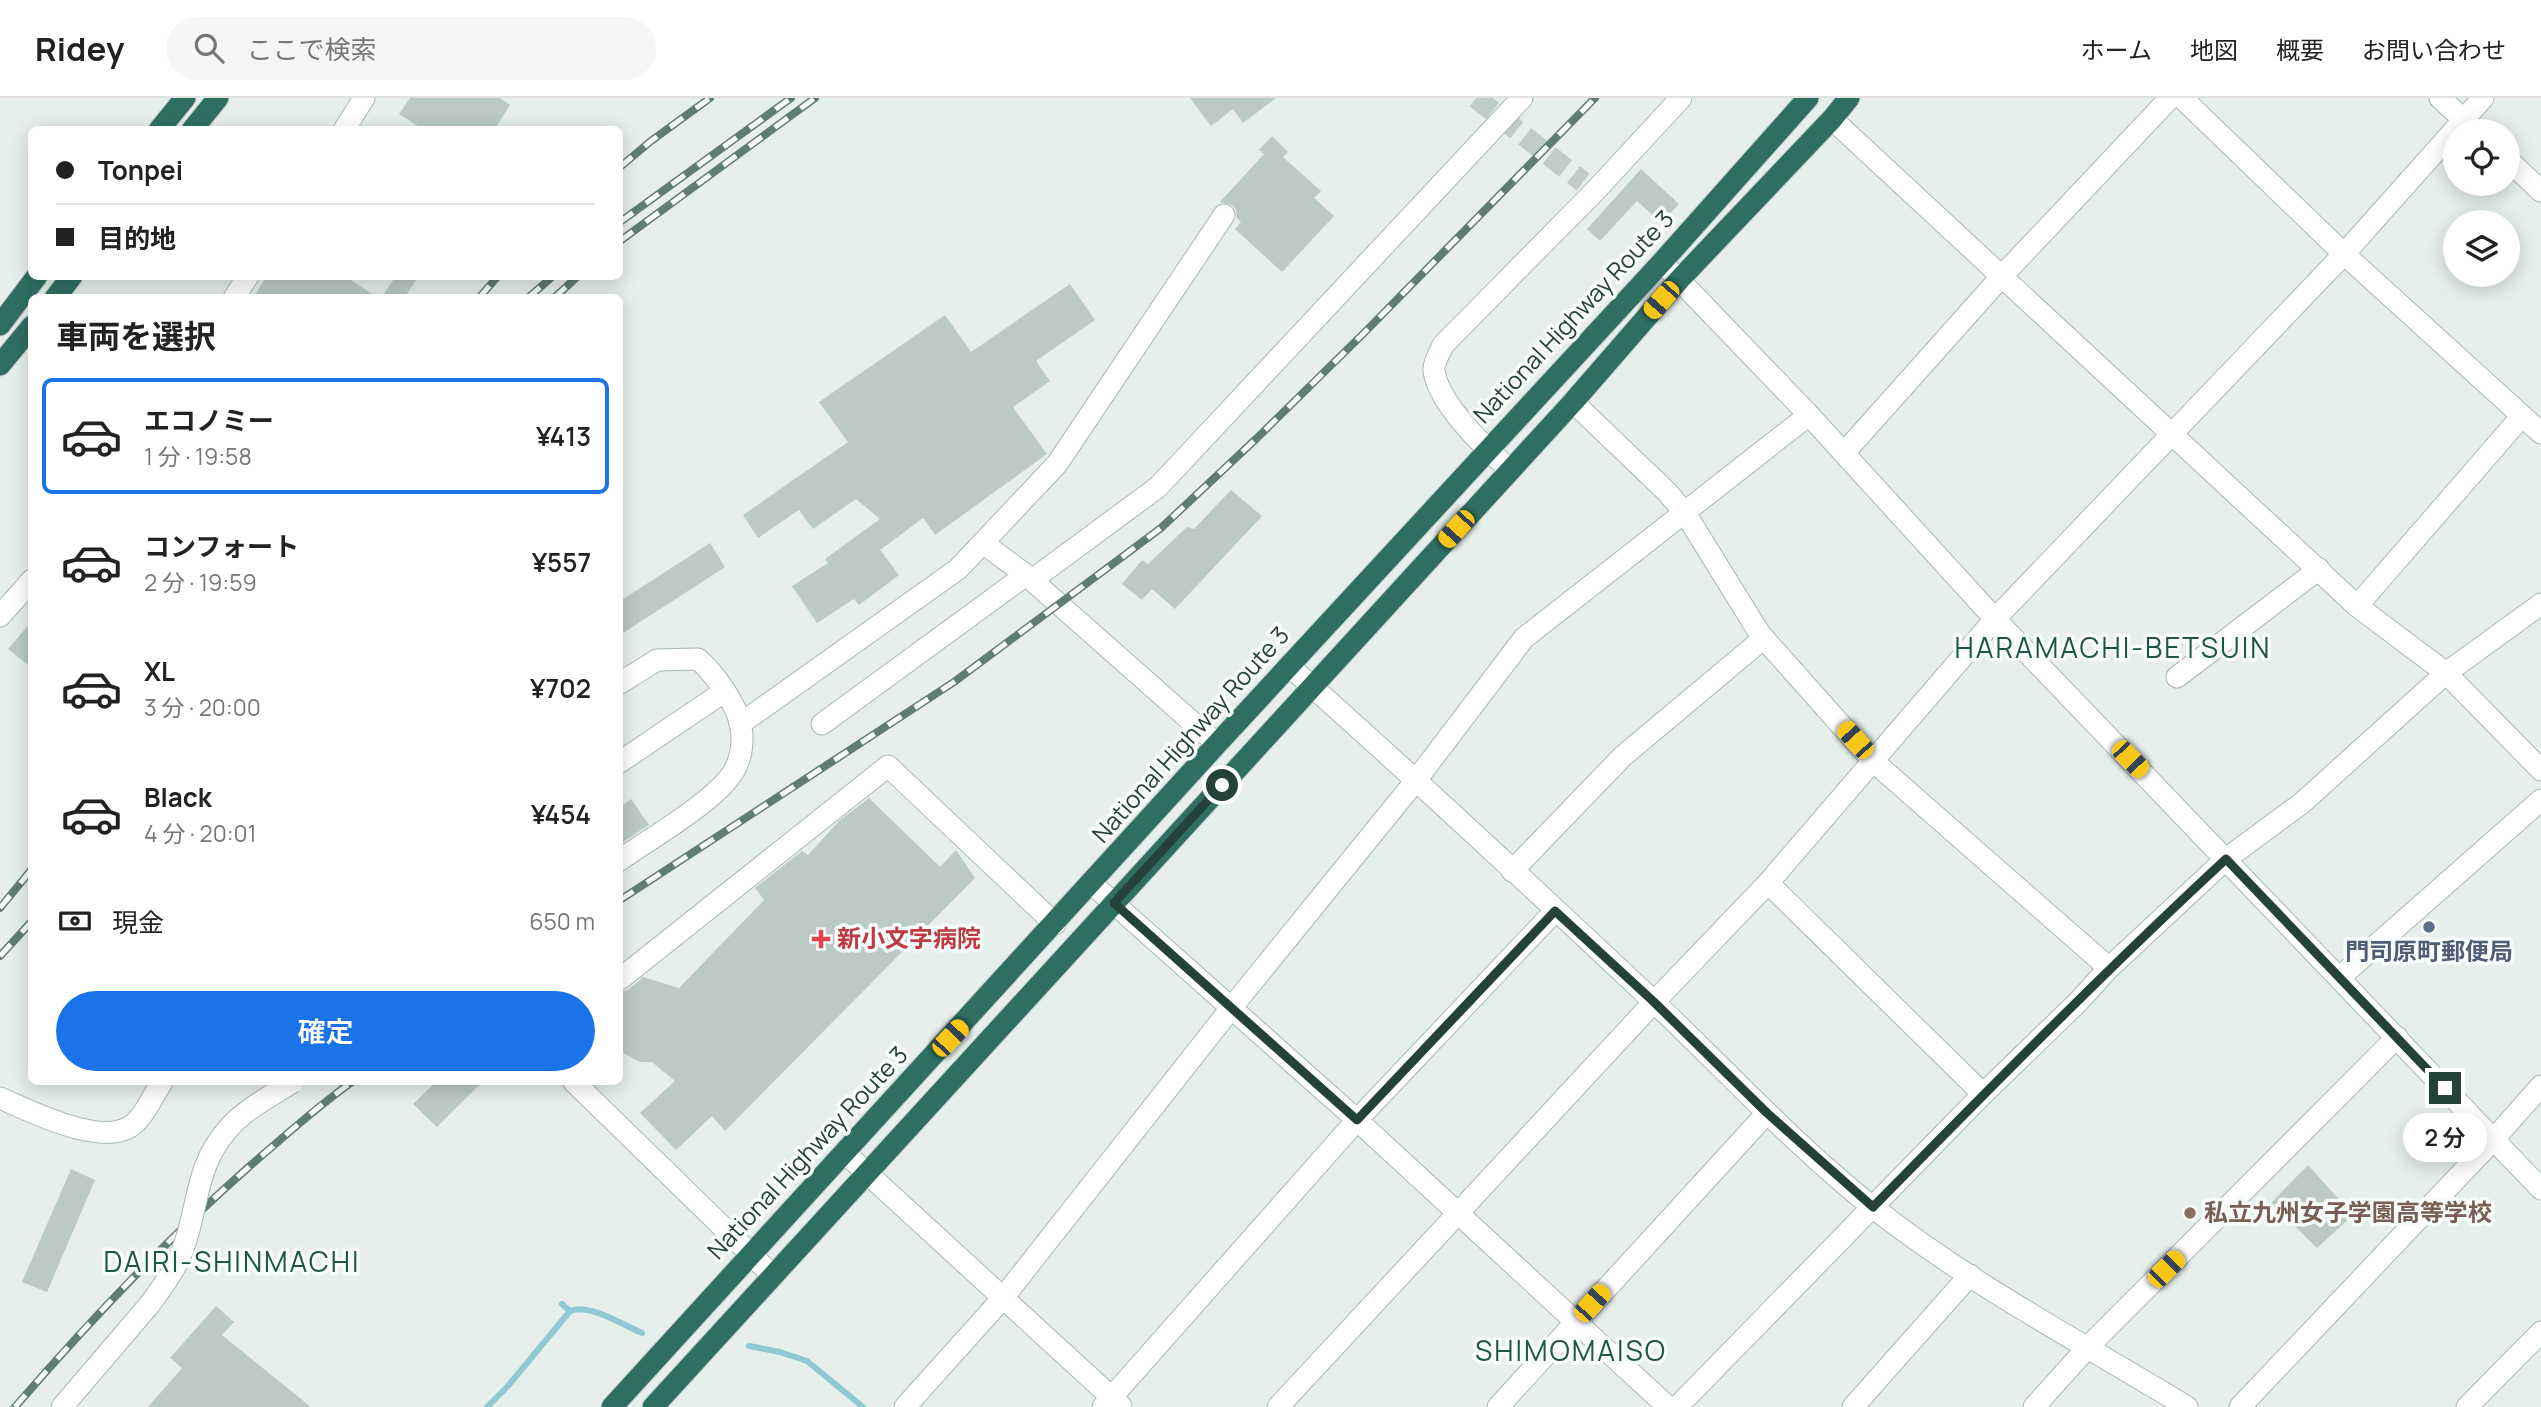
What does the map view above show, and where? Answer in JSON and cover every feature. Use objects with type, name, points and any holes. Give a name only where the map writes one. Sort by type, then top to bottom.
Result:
[{"type":"highway","points":[[162,126],[185,98]]},
{"type":"highway","points":[[195,126],[218,98]]},
{"type":"highway","name":"National Highway Route 3","points":[[612,1407],[1217,744],[1662,262],[1808,98]]},
{"type":"highway","points":[[653,1407],[1573,402],[1679,280],[1849,98]]},
{"type":"highway","points":[[0,325],[34,280]]},
{"type":"highway","points":[[58,294],[69,280]]},
{"type":"highway","points":[[0,365],[28,331]]},
{"type":"street","points":[[346,126],[364,98]]},
{"type":"street","points":[[822,724],[1158,487],[1522,98]]},
{"type":"street","points":[[1510,470],[1487,450],[1441,394],[1433,368],[1443,345],[1589,186],[1681,98]]},
{"type":"street","points":[[1844,453],[2002,276],[2170,98]]},
{"type":"street","points":[[2182,98],[2344,254],[2541,433]]},
{"type":"street","points":[[2440,98],[2463,119]]},
{"type":"street","points":[[2473,119],[2483,98]]},
{"type":"street","points":[[1832,119],[2173,432],[2357,606],[2446,673],[2541,770]]},
{"type":"street","points":[[1278,1407],[1768,883],[1995,619],[2443,153]]},
{"type":"street","points":[[2520,171],[2541,191]]},
{"type":"street","points":[[740,724],[958,569],[983,543],[1057,464],[1224,215]]},
{"type":"street","points":[[1662,262],[1809,415],[1995,619],[2541,1189]]},
{"type":"street","points":[[1573,402],[1667,492],[1685,513],[1764,638],[1873,761],[2109,968]]},
{"type":"street","points":[[905,1407],[1002,1299],[1232,1007],[1417,779],[1524,638],[1809,415]]},
{"type":"street","points":[[2357,606],[2522,416]]},
{"type":"street","points":[[983,543],[1029,577],[1217,744]]},
{"type":"street","points":[[2177,677],[2319,569]]},
{"type":"street","points":[[0,616],[28,584]]},
{"type":"street","points":[[1677,1407],[2109,968],[2226,859],[2302,803],[2446,673],[2541,604]]},
{"type":"street","points":[[1512,871],[1623,756],[1764,638]]},
{"type":"street","points":[[623,681],[657,660],[698,659],[713,673],[738,714],[743,743],[736,769],[712,795],[623,858]]},
{"type":"street","points":[[1289,666],[1417,779],[1654,1002],[1767,1113],[1873,1207],[1941,1258],[2187,1407]]},
{"type":"street","points":[[623,760],[725,691]]},
{"type":"street","points":[[623,976],[888,766],[1055,924]]},
{"type":"street","points":[[2340,977],[2541,800]]},
{"type":"street","points":[[1091,883],[1357,1120],[1668,1407]]},
{"type":"street","points":[[1768,883],[1983,1094]]},
{"type":"street","points":[[844,1152],[1112,1404],[1357,1120],[1555,911]]},
{"type":"street","points":[[2034,1407],[2088,1347],[2397,1037]]},
{"type":"street","points":[[0,1098],[66,1126],[109,1133],[134,1124],[160,1085]]},
{"type":"street","points":[[62,1407],[150,1304],[173,1272],[184,1247],[198,1182],[209,1155],[228,1129],[247,1112],[288,1085]]},
{"type":"street","points":[[577,1085],[772,1275]]},
{"type":"street","points":[[2239,1407],[2541,1086]]},
{"type":"street","points":[[1497,1407],[1767,1113]]},
{"type":"street","points":[[1853,1407],[1970,1275]]},
{"type":"street","points":[[2466,1407],[2541,1332]]},
{"type":"building","points":[[410,98],[500,98],[510,105],[497,126],[418,126],[399,114]]},
{"type":"building","points":[[1190,98],[1276,98],[1243,123],[1233,109],[1211,126]]},
{"type":"building","points":[[1272,136],[1288,152],[1283,157],[1321,191],[1314,198],[1334,216],[1282,272],[1235,229],[1241,222],[1232,205],[1220,202],[1264,154],[1259,150]]},
{"type":"building","points":[[1641,169],[1679,204],[1661,223],[1637,201],[1600,241],[1587,229]]},
{"type":"building","points":[[264,280],[351,280],[372,294],[256,294]]},
{"type":"building","points":[[393,280],[416,280],[407,294],[384,294]]},
{"type":"building","points":[[1070,284],[1095,320],[1036,361],[1050,381],[1013,407],[1047,454],[935,535],[923,518],[880,550],[899,575],[859,605],[854,599],[817,623],[792,586],[828,563],[825,559],[880,519],[856,499],[813,529],[799,510],[758,538],[743,515],[848,442],[819,402],[945,315],[971,352]]},
{"type":"building","points":[[1231,490],[1262,516],[1175,609],[1152,589],[1142,600],[1122,584],[1142,560],[1148,564],[1187,527],[1194,529]]},
{"type":"building","points":[[710,543],[725,567],[623,633],[623,599]]},
{"type":"building","points":[[28,626],[28,665],[8,649]]},
{"type":"building","name":"新小文字病院","points":[[869,798],[940,867],[956,850],[975,878],[725,1131],[712,1116],[676,1150],[640,1113],[675,1081],[652,1062],[640,1062],[623,1053],[623,991],[643,977],[679,988],[764,900],[755,888],[802,851],[808,855],[839,821]]},
{"type":"building","points":[[631,799],[649,825],[623,842],[623,805]]},
{"type":"building","points":[[433,1085],[479,1085],[437,1127],[413,1104]]},
{"type":"building","points":[[2308,1165],[2353,1215],[2317,1248],[2271,1203]]},
{"type":"building","points":[[71,1169],[95,1180],[47,1292],[22,1282]]},
{"type":"building","points":[[216,1306],[234,1322],[222,1335],[311,1407],[148,1407],[182,1368],[170,1358]]},
{"type":"waterway","points":[[562,1304],[570,1311]]},
{"type":"waterway","points":[[570,1311],[578,1309],[596,1312],[642,1333]]},
{"type":"waterway","points":[[487,1407],[508,1386],[570,1311]]},
{"type":"waterway","points":[[749,1346],[807,1361],[863,1407]]},
{"type":"tunnel","points":[[1476,98],[1583,182]]},
{"type":"railway","points":[[623,164],[710,98]]},
{"type":"railway","points":[[623,220],[791,98]]},
{"type":"railway","points":[[623,239],[815,98]]},
{"type":"railway","points":[[623,898],[954,682],[1161,528],[1365,332],[1595,98]]},
{"type":"railway","points":[[482,294],[495,280]]},
{"type":"railway","points":[[533,294],[548,280]]},
{"type":"railway","points":[[558,294],[574,280]]},
{"type":"railway","points":[[0,908],[28,874]]},
{"type":"railway","points":[[0,956],[28,925]]},
{"type":"railway","points":[[15,1407],[105,1307],[199,1212],[348,1085]]},
{"type":"place","name":"門司原町郵便局","points":[[2429,927]]},
{"type":"place","name":"新小文字病院","points":[[821,939]]},
{"type":"place","name":"私立九州女子学園高等学校","points":[[2190,1213]]},
{"type":"district","name":"HARAMACHI-BETSUIN","points":[[2113,648]]},
{"type":"district","name":"DAIRI-SHINMACHI","points":[[232,1262]]},
{"type":"district","name":"SHIMOMAISO","points":[[1571,1351]]},
{"type":"route","points":[[1222,785],[1114,903],[1357,1120],[1555,911],[1654,1002],[1767,1113],[1873,1207],[2109,968],[2226,859],[2445,1088]]}]
